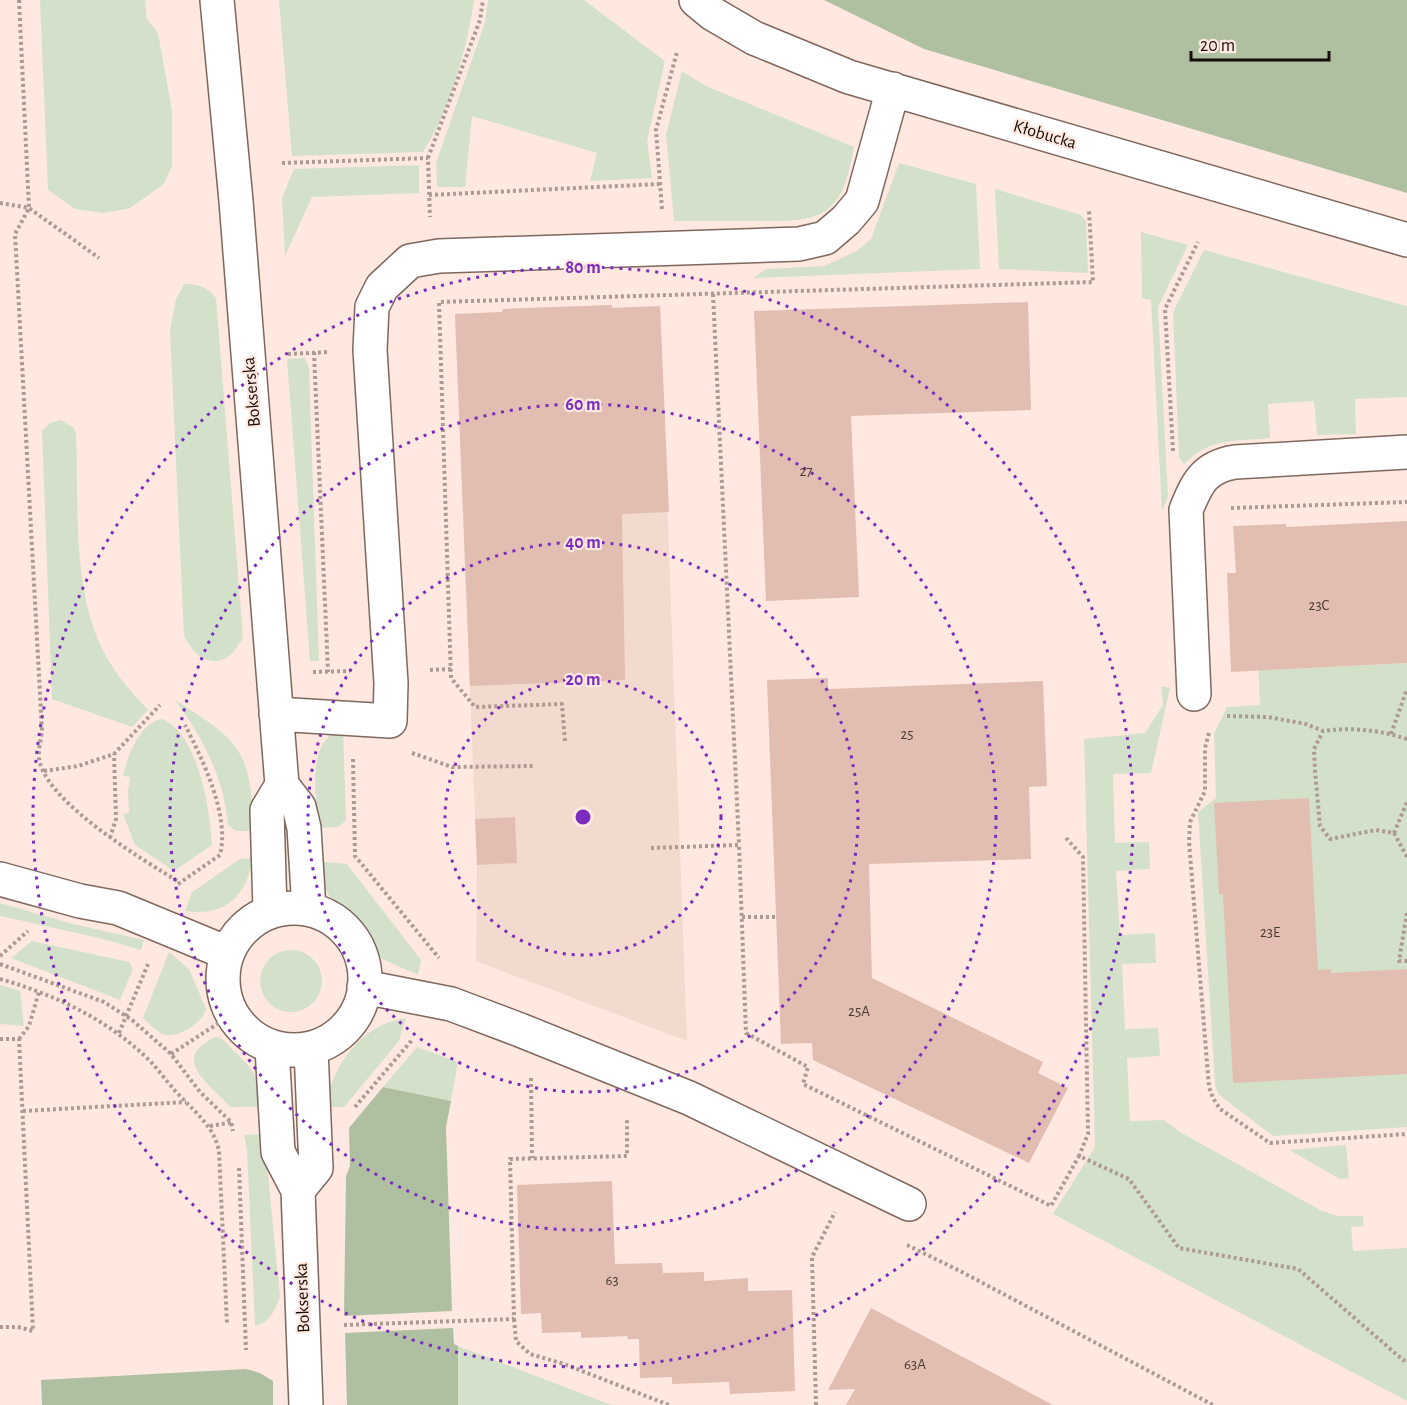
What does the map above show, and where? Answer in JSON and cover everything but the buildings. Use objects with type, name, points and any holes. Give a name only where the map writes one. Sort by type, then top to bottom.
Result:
[{"type":"street","name":"Bokserska","points":[[217,0],[236,201],[282,785]]},
{"type":"street","name":"Kłobucka","points":[[696,0],[712,14],[754,38],[849,76],[1407,240]]},
{"type":"street","points":[[276,714],[390,721],[391,683],[370,350],[372,307],[382,287],[410,261],[432,257],[799,244],[825,238],[846,220],[862,201],[893,89]]},
{"type":"street","points":[[1194,694],[1186,510],[1195,487],[1217,465],[1407,452]]},
{"type":"street","points":[[270,911],[267,810],[282,785],[300,807],[304,828],[309,909]]},
{"type":"street","points":[[0,879],[80,901],[118,908],[226,953]]},
{"type":"street","points":[[290,907],[309,909],[328,915],[344,928],[356,943],[363,962],[364,987],[361,1005],[349,1024],[332,1040],[311,1049],[291,1051],[272,1048],[249,1035],[231,1015],[224,995],[222,974],[226,953],[237,935],[252,920],[270,911],[290,907]]},
{"type":"street","points":[[364,987],[451,1004],[520,1030],[689,1098],[909,1204]]},
{"type":"street","name":"Bokserska","points":[[272,1048],[278,1152],[298,1190],[306,1405]]},
{"type":"street","points":[[298,1190],[316,1168],[311,1049]]},
{"type":"path","points":[[19,0],[29,208],[15,234],[42,730],[39,761],[44,771],[74,807],[111,838],[179,882]]},
{"type":"path","points":[[483,0],[480,20],[428,158],[432,257],[439,302],[451,678],[475,707],[562,704],[565,741]]},
{"type":"path","points":[[664,249],[656,130],[677,52]]},
{"type":"path","points":[[282,163],[428,158]]},
{"type":"path","points":[[429,195],[660,184]]},
{"type":"path","points":[[0,203],[29,208],[99,258]]},
{"type":"path","points":[[439,302],[1093,282],[1089,210]]},
{"type":"path","points":[[1173,458],[1165,309],[1198,242]]},
{"type":"path","points":[[713,294],[746,1032],[808,1066],[803,1084],[1051,1206],[1079,1156],[1088,1134],[1083,857],[1065,838]]},
{"type":"path","points":[[282,354],[370,350]]},
{"type":"path","points":[[314,352],[328,672]]},
{"type":"path","points":[[1391,734],[1407,689]]},
{"type":"path","points":[[44,771],[78,766],[114,754],[160,705]]},
{"type":"path","points":[[1219,714],[1235,717],[1268,717],[1306,724],[1323,731],[1346,728],[1391,734],[1407,739]]},
{"type":"path","points":[[352,719],[355,856],[440,959],[437,969]]},
{"type":"path","points":[[119,1034],[128,1017],[179,882],[220,855],[223,844],[219,814],[206,768],[185,725]]},
{"type":"path","points":[[1210,729],[1204,748],[1205,791],[1190,822],[1190,842],[1209,1087],[1212,1098],[1220,1109],[1270,1143],[1407,1134]]},
{"type":"path","points":[[1323,731],[1314,749],[1320,826],[1330,839],[1376,830],[1394,833]]},
{"type":"path","points":[[411,752],[452,767],[533,766]]},
{"type":"path","points":[[111,838],[116,819],[114,754]]},
{"type":"path","points":[[1394,833],[1407,802]]},
{"type":"path","points":[[1394,833],[1407,857]]},
{"type":"path","points":[[651,848],[739,845]]},
{"type":"path","points":[[1407,913],[1399,961],[1407,961]]},
{"type":"path","points":[[742,917],[775,917]]},
{"type":"path","points":[[0,956],[28,931]]},
{"type":"path","points":[[0,964],[104,1002],[128,1017],[171,1054],[200,1092],[231,1122],[236,1140]]},
{"type":"path","points":[[0,979],[39,992],[87,1014],[119,1034],[151,1062],[210,1126],[219,1151],[227,1324]]},
{"type":"path","points":[[0,1327],[33,1330],[19,1039],[29,1026],[39,992]]},
{"type":"path","points":[[171,1054],[231,1015]]},
{"type":"path","points":[[349,1114],[408,1041],[418,1037]]},
{"type":"path","points":[[0,1039],[19,1039]]},
{"type":"path","points":[[531,1073],[532,1158]]},
{"type":"path","points":[[23,1111],[186,1102]]},
{"type":"path","points":[[627,1111],[627,1156],[510,1160],[516,1341],[530,1354],[564,1364],[669,1405]]},
{"type":"path","points":[[1079,1156],[1129,1179],[1179,1248],[1298,1269],[1402,1360],[1407,1361]]},
{"type":"path","points":[[238,1161],[246,1350]]},
{"type":"path","points":[[816,1405],[812,1257],[835,1212]]},
{"type":"path","points":[[335,1325],[514,1319]]},
{"type":"shaded area","points":[[612,305],[613,308],[660,306],[687,1041],[476,961],[477,865],[455,314],[502,312],[503,309]]},
{"type":"green space","points":[[40,0],[145,0],[147,19],[158,33],[172,111],[172,166],[164,184],[130,208],[104,213],[75,209],[48,190]]},
{"type":"green space","points":[[279,0],[474,0],[456,79],[433,136],[423,152],[292,156]]},
{"type":"green space","points":[[488,0],[584,0],[665,61],[647,141],[652,178],[590,181],[597,153],[472,116],[465,187],[437,187],[436,163],[485,22]]},
{"type":"green space","points":[[824,0],[1407,0],[1407,193],[924,49]]},
{"type":"green space","points":[[682,71],[706,86],[854,147],[843,189],[835,202],[825,211],[813,217],[798,220],[674,221],[666,135]]},
{"type":"green space","points":[[899,163],[976,184],[980,269],[753,278],[766,269],[824,266],[857,251],[871,239]]},
{"type":"green space","points":[[419,165],[419,193],[312,197],[285,256],[282,198],[294,169]]},
{"type":"green space","points":[[995,189],[1081,215],[1086,221],[1088,273],[999,269]]},
{"type":"green space","points":[[1141,232],[1188,245],[1158,307],[1168,496],[1162,512],[1151,300],[1142,298]]},
{"type":"green space","points":[[1204,250],[1407,306],[1407,397],[1355,399],[1356,434],[1317,435],[1314,401],[1268,404],[1270,438],[1214,445],[1194,455],[1184,464],[1179,458],[1173,312]]},
{"type":"green space","points":[[184,284],[203,287],[216,298],[243,637],[229,656],[214,661],[198,654],[190,647],[184,636],[170,330],[176,299]]},
{"type":"green space","points":[[305,358],[309,368],[319,661],[310,661],[287,359]]},
{"type":"green space","points":[[60,420],[73,427],[76,433],[79,547],[87,604],[95,631],[115,670],[148,710],[132,727],[52,699],[42,430],[50,423]]},
{"type":"green space","points":[[1258,662],[1270,670],[1407,663],[1407,1127],[1273,1136],[1218,1094],[1215,1084],[1198,812],[1216,798],[1214,734],[1227,707],[1260,705]]},
{"type":"green space","points":[[1161,686],[1170,688],[1151,773],[1113,774],[1115,843],[1149,842],[1150,869],[1116,871],[1120,935],[1155,933],[1156,963],[1122,964],[1125,1029],[1158,1028],[1160,1056],[1127,1058],[1130,1121],[1164,1120],[1180,1132],[1320,1210],[1337,1216],[1363,1216],[1364,1226],[1351,1227],[1353,1251],[1407,1248],[1407,1401],[1053,1214],[1095,1147],[1084,739],[1145,733],[1163,705]]},
{"type":"green space","points":[[175,700],[215,727],[229,739],[238,751],[250,782],[254,831],[236,831],[228,825],[217,775],[195,729]]},
{"type":"green space","points":[[162,719],[175,727],[194,756],[209,813],[212,845],[174,871],[135,845],[123,814],[129,813],[130,777],[123,776],[131,750],[147,726]]},
{"type":"green space","points":[[343,728],[346,820],[339,827],[318,828],[315,786],[318,757],[322,745],[331,735]]},
{"type":"green space","points":[[253,858],[245,883],[232,901],[212,911],[185,911],[192,892],[240,859]]},
{"type":"green space","points":[[316,861],[347,864],[421,960],[418,975],[382,959],[360,931],[336,907],[319,879]]},
{"type":"green space","points":[[0,903],[73,924],[144,940],[141,950],[99,938],[0,916]]},
{"type":"green space","points":[[32,941],[129,962],[133,969],[120,1000],[11,958]]},
{"type":"green space","points":[[291,950],[313,959],[322,981],[313,1003],[291,1012],[269,1003],[260,981],[269,959]]},
{"type":"green space","points":[[169,952],[189,969],[206,1009],[194,1025],[174,1035],[162,1034],[143,1018]]},
{"type":"green space","points":[[0,985],[20,991],[24,1026],[0,1024]]},
{"type":"green space","points":[[406,1018],[399,1041],[344,1107],[326,1107],[335,1076],[352,1049],[376,1028]]},
{"type":"green space","points":[[215,1037],[225,1041],[251,1069],[258,1081],[264,1107],[230,1107],[204,1081],[194,1063],[195,1054],[202,1045]]},
{"type":"green space","points":[[417,1047],[458,1062],[451,1101],[383,1087]]},
{"type":"green space","points":[[383,1087],[451,1101],[446,1127],[452,1311],[344,1316],[346,1176],[350,1166],[349,1128]]},
{"type":"green space","points":[[264,1134],[280,1297],[265,1322],[255,1326],[247,1150],[244,1135]]},
{"type":"green space","points":[[1346,1145],[1349,1178],[1340,1179],[1289,1150]]},
{"type":"green space","points":[[453,1328],[454,1344],[458,1346],[458,1405],[347,1405],[345,1333]]},
{"type":"green space","points":[[458,1346],[612,1405],[458,1405]]},
{"type":"green space","points":[[246,1369],[260,1373],[273,1381],[273,1405],[42,1405],[41,1380]]}]
